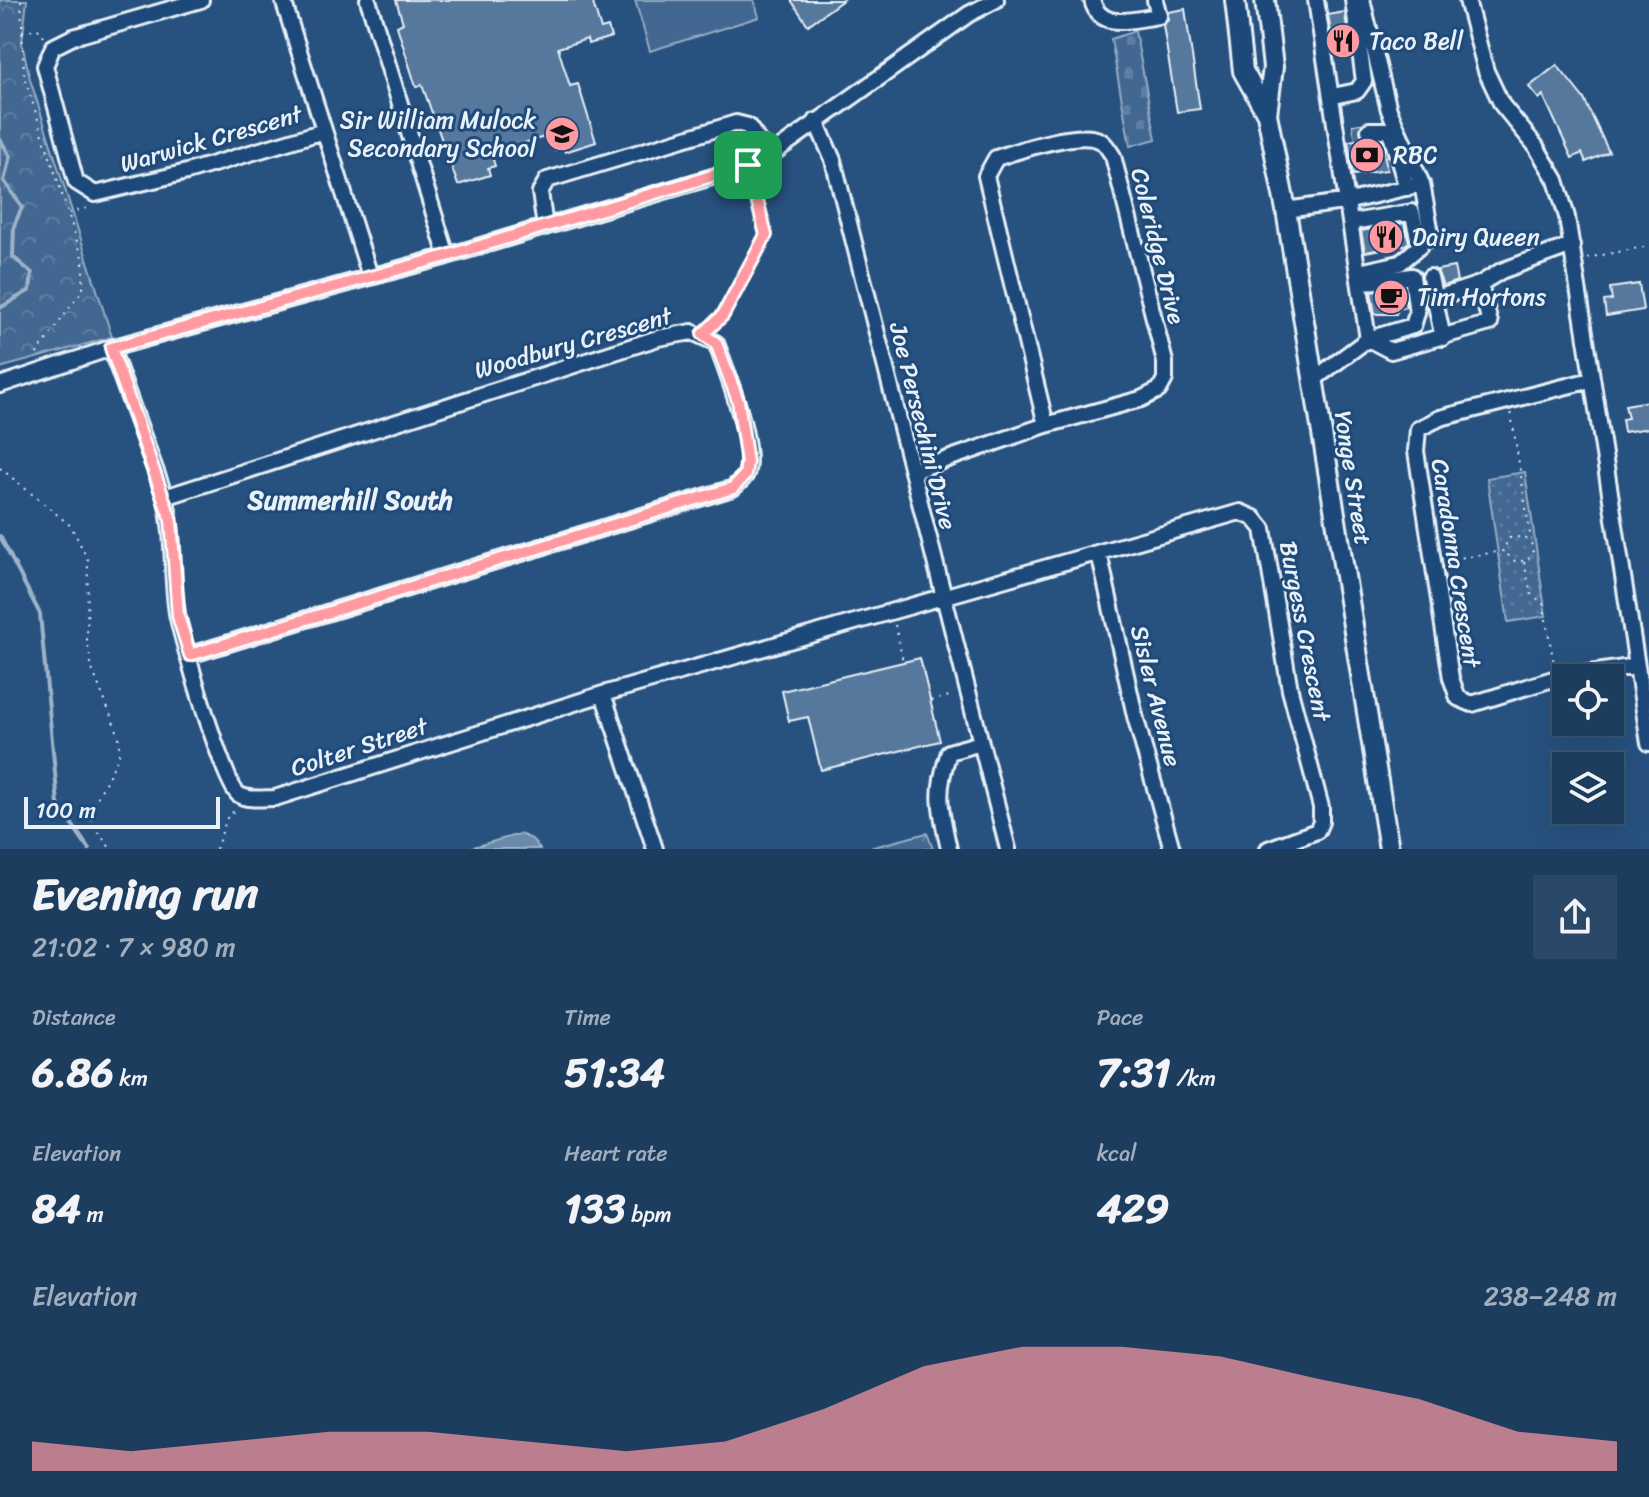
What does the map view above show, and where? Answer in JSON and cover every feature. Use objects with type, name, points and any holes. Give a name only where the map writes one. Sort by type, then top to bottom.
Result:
[{"type":"main road","name":"Yonge Street","points":[[1235,0],[1243,71],[1267,114],[1286,210],[1389,849]]},
{"type":"main road","name":"Yonge Street","points":[[1265,0],[1273,67],[1267,114]]},
{"type":"street","points":[[53,47],[73,37],[201,0]]},
{"type":"street","points":[[283,0],[370,276]]},
{"type":"street","points":[[368,0],[447,256]]},
{"type":"street","points":[[0,385],[111,348],[447,256],[748,165],[769,156],[969,14],[996,0]]},
{"type":"street","points":[[1092,0],[1095,13],[1102,20],[1117,21],[1159,16],[1155,0]]},
{"type":"street","points":[[1316,0],[1350,201],[1368,339]]},
{"type":"street","points":[[1333,96],[1357,91],[1364,81],[1353,0]]},
{"type":"street","points":[[1362,0],[1389,110],[1432,239]]},
{"type":"street","points":[[1467,0],[1486,71],[1502,105],[1535,145],[1556,180],[1573,253],[1649,743]]},
{"type":"street","name":"Warwick Crescent","points":[[53,47],[45,66],[76,182],[95,194],[187,172],[324,131]]},
{"type":"street","name":"Joe Persechini Drive","points":[[816,121],[833,160],[1008,849]]},
{"type":"street","points":[[545,227],[540,192],[547,180],[561,175],[736,123],[748,126],[769,156]]},
{"type":"street","points":[[1339,134],[1387,130],[1414,186]]},
{"type":"street","name":"Coleridge Drive","points":[[913,471],[1046,425],[1141,399],[1159,390],[1165,379],[1165,362],[1113,156],[1101,141],[1091,139],[1069,139],[996,158],[986,176],[1046,425]]},
{"type":"street","points":[[1286,210],[1350,201],[1414,186]]},
{"type":"street","points":[[1352,222],[1412,212],[1420,246],[1400,263],[1360,277]]},
{"type":"street","points":[[1434,299],[1480,284],[1501,271],[1573,253]]},
{"type":"street","points":[[1313,380],[1368,339],[1413,326],[1417,313],[1412,276],[1360,277]]},
{"type":"street","points":[[1430,277],[1443,338]]},
{"type":"street","points":[[1368,339],[1391,351],[1490,323],[1480,284]]},
{"type":"street","name":"Woodbury Crescent","points":[[165,497],[658,338],[692,332],[703,334],[716,343],[738,401],[747,462],[745,475],[733,488],[190,655]]},
{"type":"street","points":[[111,348],[165,497],[171,520],[178,616],[223,770],[237,794],[248,798]]},
{"type":"street","name":"Caradonna Crescent","points":[[1552,679],[1472,704],[1458,698],[1451,678],[1416,451],[1418,429],[1440,418],[1591,380]]},
{"type":"street","name":"Burgess Crescent","points":[[944,598],[1240,512],[1254,518],[1263,529],[1290,690],[1321,807],[1321,822],[1317,831],[1268,849]]},
{"type":"street","name":"Sisler Avenue","points":[[1099,553],[1135,716],[1172,849]]},
{"type":"street","name":"Colter Street","points":[[248,798],[275,798],[603,694],[944,598]]},
{"type":"street","name":"Caradonna Crescent","points":[[1624,668],[1637,666]]},
{"type":"street","points":[[603,694],[655,849]]},
{"type":"street","points":[[949,849],[938,797],[942,774],[949,752],[981,743]]},
{"type":"path","points":[[21,0],[24,76],[83,260],[83,289],[34,359],[31,374]]},
{"type":"path","points":[[21,31],[38,29],[53,47]]},
{"type":"path","points":[[703,334],[723,315],[766,235],[748,165]]},
{"type":"path","points":[[68,213],[91,207],[95,194]]},
{"type":"path","points":[[1573,253],[1649,246]]},
{"type":"path","points":[[1433,562],[1503,551],[1516,562],[1528,560],[1534,549],[1509,402]]},
{"type":"path","points":[[0,468],[71,526],[88,560],[87,640],[92,669],[119,736],[119,756],[92,808],[92,824],[111,849]]},
{"type":"path","points":[[1503,551],[1509,538],[1522,536],[1531,542]]},
{"type":"path","points":[[1523,561],[1531,594],[1543,603],[1554,664]]},
{"type":"path","points":[[893,612],[903,662]]},
{"type":"path","points":[[931,701],[968,691]]},
{"type":"path","points":[[216,849],[227,818],[248,798]]},
{"type":"green space","points":[[0,0],[27,0],[22,43],[30,79],[112,337],[0,368]]},
{"type":"green space","points":[[635,0],[754,0],[759,17],[650,51]]},
{"type":"green space","points":[[1135,31],[1156,139],[1130,146],[1111,39]]},
{"type":"green space","points":[[1525,472],[1546,616],[1508,622],[1487,478]]},
{"type":"green space","points":[[927,833],[933,849],[866,849]]},
{"type":"shaded area","points":[[520,834],[532,839],[540,849],[466,849]]},
{"type":"building","points":[[396,0],[592,0],[601,29],[608,27],[611,37],[588,44],[587,39],[558,48],[570,86],[578,84],[596,142],[565,152],[563,147],[555,150],[551,135],[491,153],[495,166],[488,168],[490,175],[458,185],[422,85],[416,87],[397,26],[403,23]]},
{"type":"building","points":[[791,0],[843,0],[808,25]]},
{"type":"building","points":[[1185,9],[1200,109],[1177,112],[1163,25],[1168,20],[1168,12]]},
{"type":"building","points":[[1345,12],[1349,48],[1334,50],[1328,15]]},
{"type":"building","points":[[1557,65],[1584,99],[1609,152],[1586,162],[1582,153],[1572,158],[1543,95],[1539,99],[1529,87]]},
{"type":"building","name":"RBC","points":[[1361,124],[1359,131],[1363,138],[1382,140],[1387,170],[1353,175],[1348,141],[1356,140],[1353,125]]},
{"type":"building","name":"Dairy Queen","points":[[1404,223],[1409,242],[1405,245],[1365,252],[1361,231]]},
{"type":"building","points":[[1454,267],[1457,281],[1443,286],[1437,270]]},
{"type":"building","points":[[1639,284],[1643,310],[1606,316],[1604,301],[1612,300],[1610,288]]},
{"type":"building","name":"Tim Hortons","points":[[1403,287],[1406,307],[1398,309],[1396,314],[1375,314],[1371,292]]},
{"type":"building","points":[[1649,401],[1649,428],[1624,432],[1622,419],[1628,418],[1625,405]]},
{"type":"building","points":[[920,658],[940,741],[821,770],[808,717],[789,721],[782,691]]},
{"type":"waterway","points":[[0,139],[10,156],[4,181],[22,207],[14,226],[13,257],[32,273],[30,290],[0,308]]},
{"type":"waterway","points":[[0,536],[40,614],[58,804],[89,849]]},
{"type":"tunnel","points":[[1354,132],[1369,130]]},
{"type":"place","name":"Taco Bell","points":[[1343,41]]},
{"type":"place","name":"Sir William Mulock Secondary School","points":[[562,134]]},
{"type":"place","name":"RBC","points":[[1367,155]]},
{"type":"place","name":"Dairy Queen","points":[[1386,237]]},
{"type":"place","name":"Tim Hortons","points":[[1391,297]]},
{"type":"district","name":"Summerhill South","points":[[350,500]]},
{"type":"route","points":[[748,165],[766,235],[723,315],[703,334],[716,343],[738,401],[747,462],[745,475],[733,488],[190,655],[178,616],[171,520],[111,348],[447,256],[748,165]]}]
